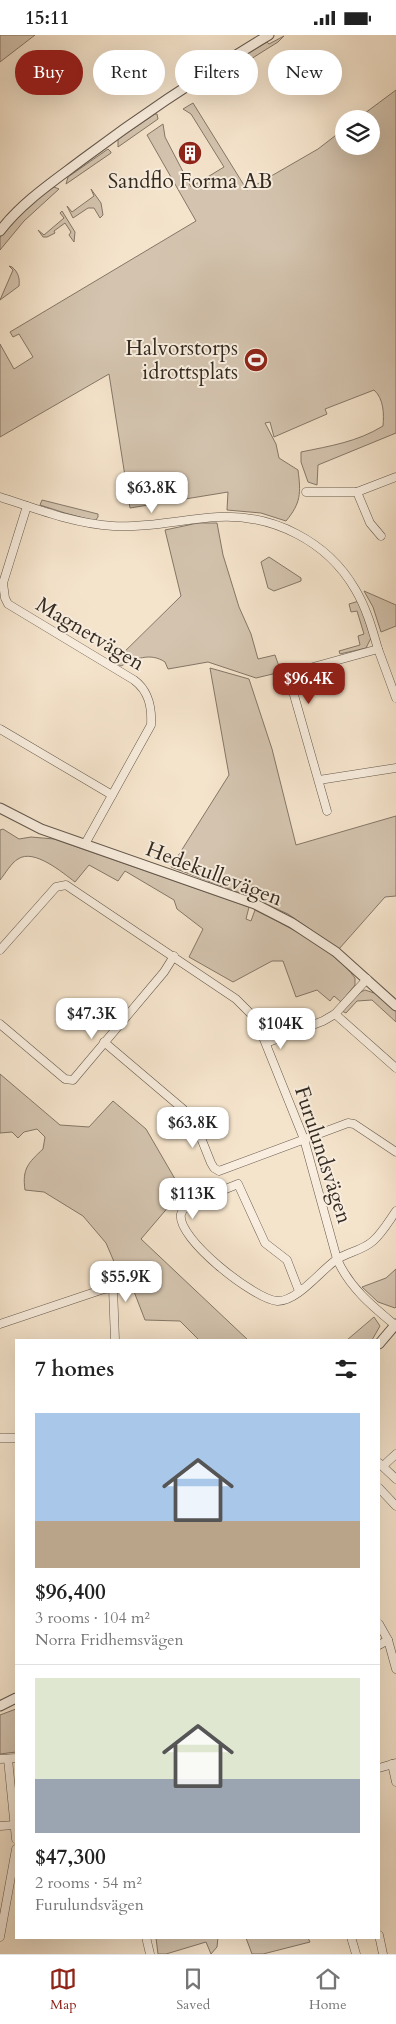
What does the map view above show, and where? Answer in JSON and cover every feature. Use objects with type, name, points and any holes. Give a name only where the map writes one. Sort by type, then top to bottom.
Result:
[{"type":"street","points":[[0,231],[27,202],[108,140],[172,95],[269,35]]},
{"type":"street","points":[[306,492],[357,492],[396,477]]},
{"type":"street","points":[[357,492],[370,523],[381,537]]},
{"type":"street","points":[[0,497],[88,523],[111,526],[133,527],[234,516],[248,517],[281,526],[297,533],[338,565],[359,596],[396,699]]},
{"type":"street","name":"Magnetvägen","points":[[27,506],[2,583],[8,604],[134,680],[145,691],[150,704],[151,725],[86,845]]},
{"type":"street","points":[[327,811],[288,674],[378,649]]},
{"type":"street","points":[[0,729],[112,795]]},
{"type":"street","points":[[319,780],[396,768]]},
{"type":"street","name":"Hedekullevägen","points":[[0,808],[41,829],[255,904],[314,937],[336,952],[396,1006]]},
{"type":"street","name":"Furulundsvägen","points":[[0,950],[56,887],[66,885],[174,956],[236,999],[251,1013],[266,1043],[304,1139],[337,1259],[344,1275],[354,1288],[396,1325]]},
{"type":"street","points":[[0,1024],[65,1079],[73,1080],[164,972],[174,956]]},
{"type":"street","points":[[266,1043],[335,1014],[367,979]]},
{"type":"street","points":[[335,1014],[396,1068]]},
{"type":"street","points":[[104,1042],[183,1109],[197,1129],[211,1163],[219,1171],[348,1123],[396,1152]]},
{"type":"street","points":[[299,1291],[287,1259],[265,1243],[238,1184],[191,1203],[185,1208],[181,1214],[182,1223],[205,1254],[234,1279],[266,1299],[278,1301],[290,1298],[299,1291],[337,1259],[371,1243],[396,1211]]},
{"type":"street","points":[[110,1269],[114,1289],[115,1339]]},
{"type":"street","points":[[0,1325],[104,1289],[114,1289]]},
{"type":"street","points":[[380,1343],[396,1325]]},
{"type":"street","points":[[0,1438],[15,1438]]},
{"type":"street","points":[[396,1454],[381,1465],[396,1479]]},
{"type":"street","points":[[380,1489],[396,1506]]},
{"type":"street","points":[[380,1626],[388,1640],[396,1669]]},
{"type":"street","points":[[380,1644],[388,1640]]},
{"type":"street","points":[[0,1706],[15,1698]]},
{"type":"street","points":[[0,1826],[15,1825],[8,1759]]},
{"type":"street","points":[[380,1768],[394,1764],[396,1782]]},
{"type":"street","points":[[0,1937],[15,1854]]},
{"type":"street","points":[[146,1939],[150,1954]]},
{"type":"street","points":[[352,1939],[356,1954]]},
{"type":"street","points":[[380,1939],[383,1954]]},
{"type":"shaded area","points":[[0,35],[35,35],[15,50],[0,62]]},
{"type":"shaded area","points":[[284,36],[258,55],[258,50],[254,50],[267,42],[269,44]]},
{"type":"shaded area","points":[[396,90],[396,433],[318,465],[317,485],[308,482],[301,462],[301,452],[353,440],[383,426],[383,407],[380,398],[374,390],[325,409],[327,414],[274,437],[270,422],[265,423],[276,444],[279,458],[298,470],[299,497],[295,509],[286,521],[261,513],[227,510],[228,492],[130,508],[109,374],[0,437],[0,344],[14,369],[33,357],[19,334],[13,337],[10,332],[196,221],[147,135],[163,124],[165,137],[191,187],[224,167],[191,114],[183,109],[193,103],[247,190],[318,149],[335,136],[335,155],[380,155],[380,110],[369,110]]},
{"type":"shaded area","points":[[157,114],[158,119],[118,147],[118,139]]},
{"type":"shaded area","points":[[108,149],[111,153],[66,184],[68,177]]},
{"type":"shaded area","points":[[54,187],[59,189],[24,221],[0,250],[0,238],[8,226],[41,196]]},
{"type":"shaded area","points":[[91,189],[101,203],[103,215],[100,218],[94,208],[88,208],[73,218],[67,206],[72,212],[94,196]]},
{"type":"shaded area","points":[[62,211],[75,232],[74,242],[69,235],[71,232],[65,223],[54,231],[55,233],[47,237],[43,237],[38,230],[44,235],[64,218],[60,213]]},
{"type":"shaded area","points":[[9,266],[17,273],[19,286],[0,300],[13,270]]},
{"type":"shaded area","points":[[42,500],[98,514],[98,517],[95,521],[65,513],[40,505]]},
{"type":"shaded area","points":[[198,523],[217,523],[223,555],[258,659],[275,655],[281,672],[256,678],[208,662],[168,669],[165,662],[154,657],[137,659],[121,666],[114,662],[181,596],[165,530]]},
{"type":"shaded area","points":[[269,557],[301,578],[301,581],[274,591],[268,588],[261,562]]},
{"type":"shaded area","points":[[364,591],[396,605],[396,626],[381,632],[373,607]]},
{"type":"shaded area","points":[[359,601],[371,638],[366,648],[340,654],[339,651],[360,645],[358,636],[364,634],[357,611],[351,612],[349,604]]},
{"type":"shaded area","points":[[210,668],[249,679],[272,749],[296,845],[396,816],[396,896],[385,897],[339,949],[288,914],[261,902],[263,897],[250,892],[248,896],[171,867],[229,775]]},
{"type":"shaded area","points":[[3,829],[19,839],[31,837],[54,839],[249,907],[246,919],[251,921],[255,910],[309,939],[346,968],[355,978],[355,985],[341,1002],[334,996],[330,1001],[317,990],[296,997],[283,961],[272,961],[233,982],[189,957],[203,929],[177,909],[174,900],[125,871],[118,881],[89,865],[75,882],[48,863],[25,856],[13,863],[0,880],[0,830]]},
{"type":"shaded area","points":[[365,990],[377,994],[396,1011],[396,1022],[372,1000],[357,1001],[346,1013],[342,1011]]},
{"type":"shaded area","points":[[0,1074],[60,1125],[89,1127],[113,1101],[146,1129],[182,1191],[141,1239],[247,1339],[198,1339],[180,1321],[145,1320],[133,1289],[121,1294],[118,1271],[106,1243],[83,1216],[44,1192],[25,1190],[25,1171],[33,1158],[43,1149],[45,1137],[37,1129],[24,1132],[18,1138],[12,1132],[0,1133]]},
{"type":"shaded area","points":[[396,1269],[395,1308],[378,1302],[362,1287],[386,1278]]},
{"type":"shaded area","points":[[374,1317],[380,1326],[373,1339],[348,1339]]},
{"type":"shaded area","points":[[15,1709],[15,1752],[0,1754],[0,1715]]},
{"type":"shaded area","points":[[156,1939],[218,1939],[217,1947],[211,1954],[206,1942],[166,1954],[158,1954]]},
{"type":"shaded area","points":[[246,1939],[308,1939],[310,1942],[263,1954],[252,1954]]},
{"type":"place","name":"Sandflo Forma AB","points":[[190,153]]},
{"type":"place","name":"Halvorstorps idrottsplats","points":[[256,360]]}]
